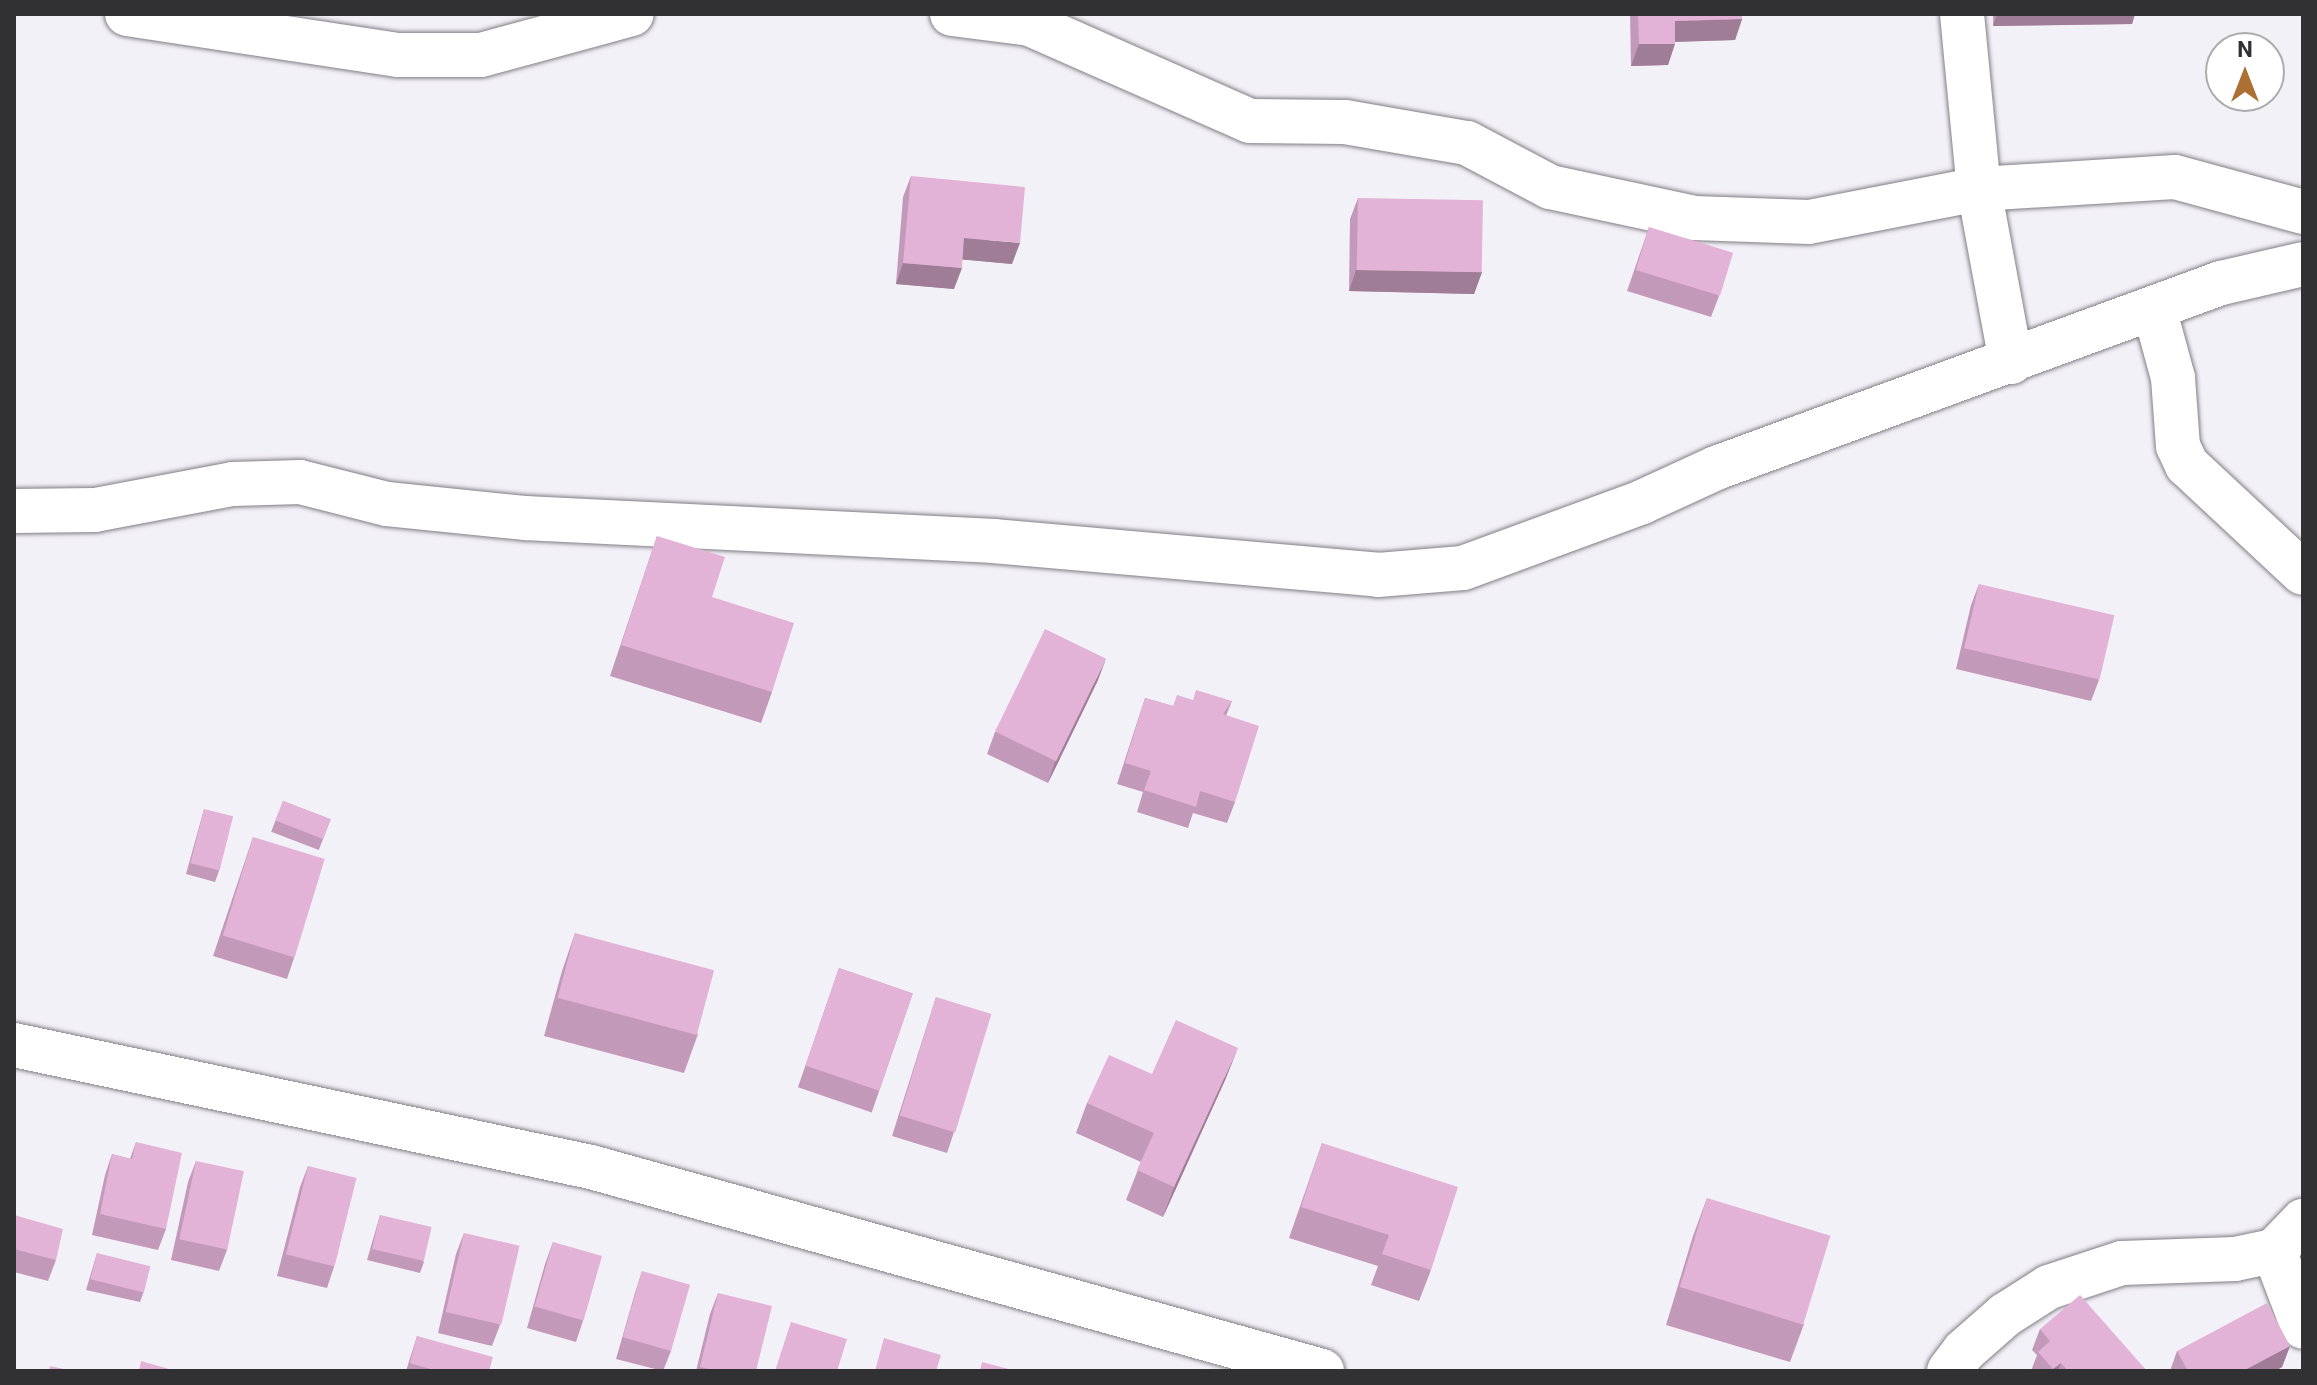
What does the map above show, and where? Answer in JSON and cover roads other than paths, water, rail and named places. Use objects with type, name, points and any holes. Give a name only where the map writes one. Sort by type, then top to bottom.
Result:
[{"type":"street","points":[[127,14],[398,55],[481,55],[632,14]]},
{"type":"street","points":[[952,14],[1030,24],[1250,121],[1345,122],[1467,143],[1550,187],[1694,218],[1809,222],[1979,189],[2175,177],[2303,212]]},
{"type":"street","points":[[1962,14],[1979,189],[2011,362]]},
{"type":"street","points":[[14,511],[95,510],[233,484],[300,482],[387,504],[526,518],[993,541],[1378,575],[1463,568],[1642,502],[1716,468],[2221,283],[2303,264]]},
{"type":"street","points":[[2154,308],[2173,378],[2178,446],[2187,465],[2303,573]]},
{"type":"street","points":[[14,1045],[591,1167],[1215,1357],[1322,1371]]},
{"type":"street","points":[[1949,1371],[1964,1351],[2005,1315],[2049,1287],[2122,1263],[2235,1259],[2289,1236],[2303,1327]]}]
